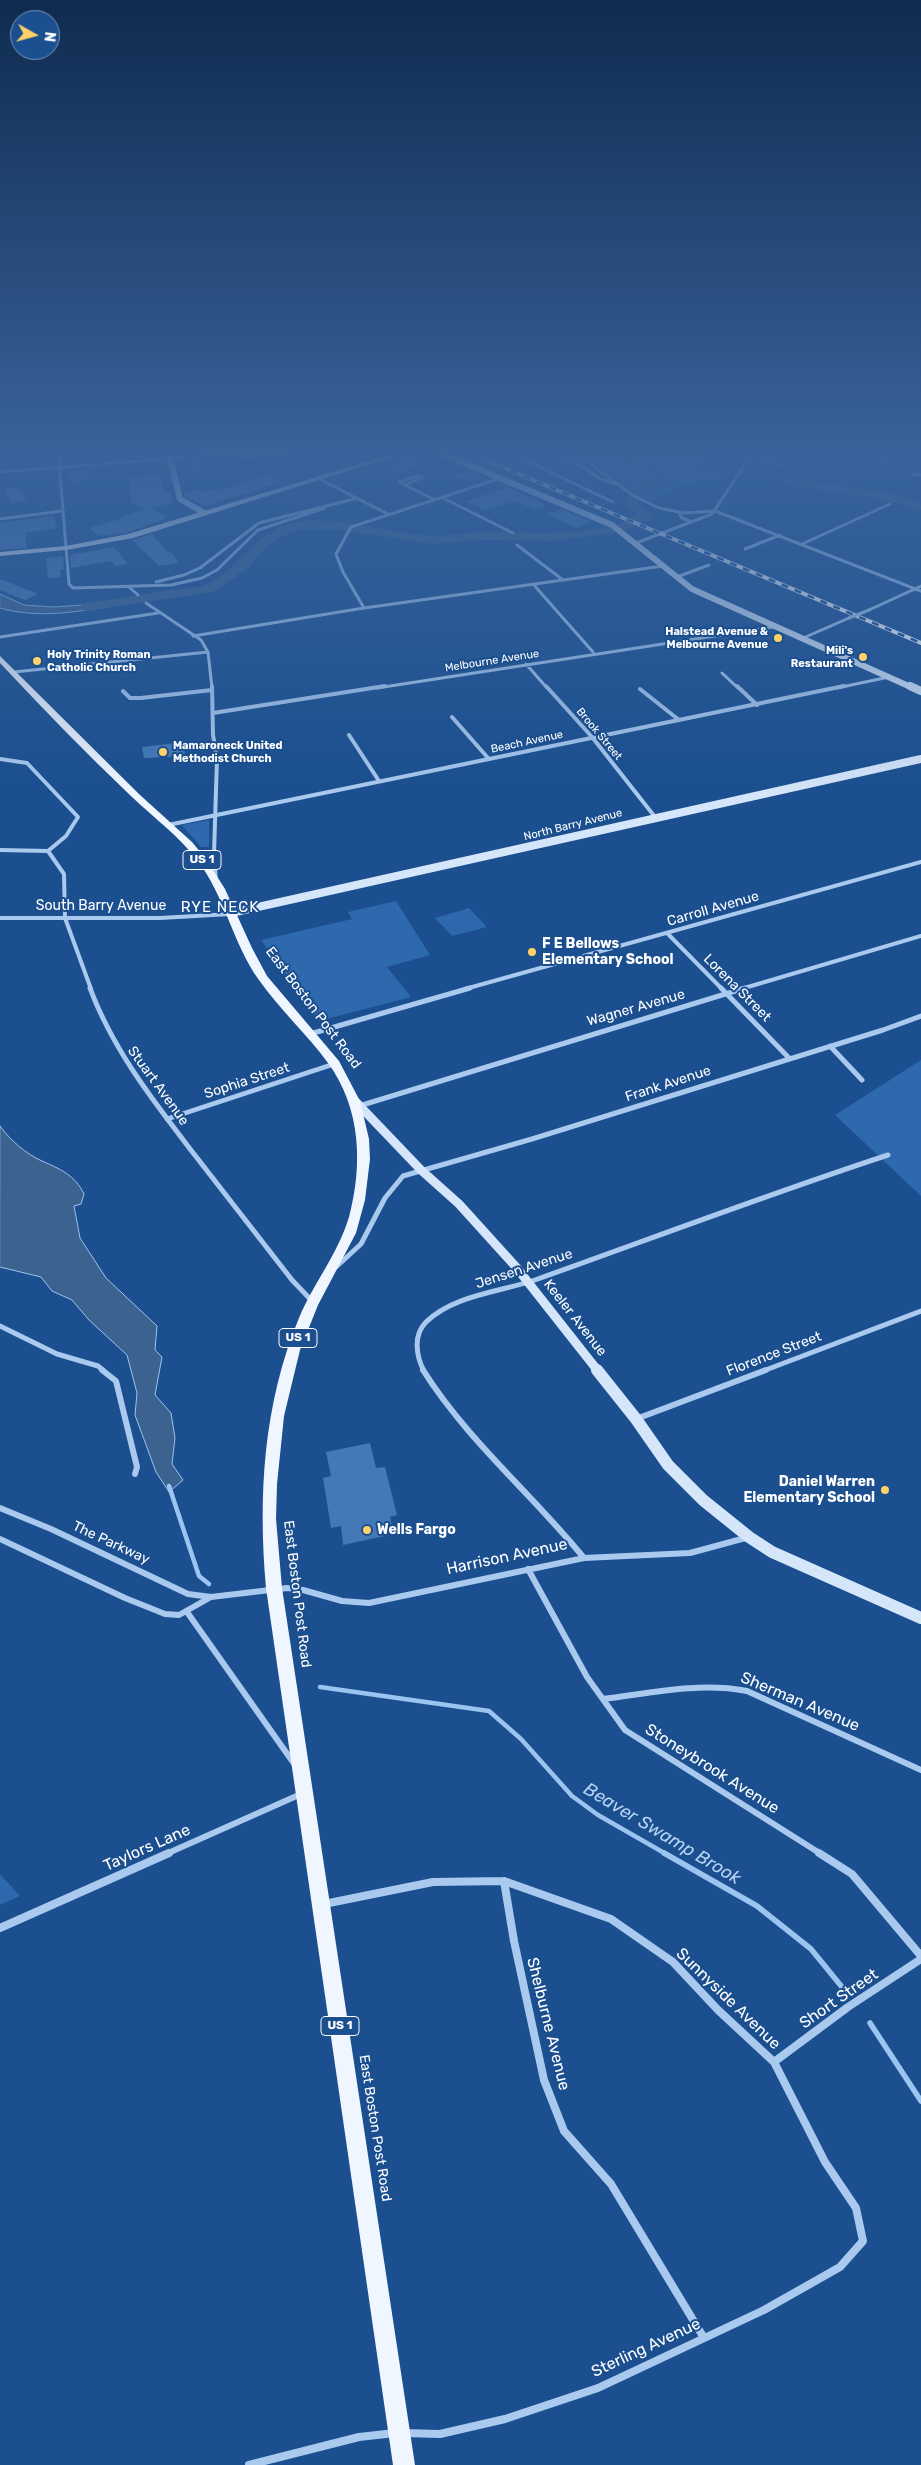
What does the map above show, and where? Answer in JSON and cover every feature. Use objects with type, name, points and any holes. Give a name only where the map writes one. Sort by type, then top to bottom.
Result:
[{"type":"main road","name":"East Boston Post Road","points":[[0,658],[130,790],[188,843],[216,882],[249,955],[261,975],[334,1064],[356,1103],[363,1130],[365,1157],[361,1192],[353,1222],[313,1302],[294,1348],[283,1383],[270,1458],[268,1516],[274,1588],[404,2465]]},
{"type":"street","points":[[67,564],[69,584],[73,588],[129,587],[148,584],[189,574],[205,564]]},
{"type":"street","points":[[148,584],[171,585],[202,578],[217,570],[223,564]]},
{"type":"street","points":[[339,564],[364,608]]},
{"type":"street","points":[[542,564],[563,580]]},
{"type":"street","points":[[661,564],[692,589],[709,598],[921,691]]},
{"type":"street","points":[[852,564],[921,591]]},
{"type":"street","points":[[677,577],[709,565]]},
{"type":"street","points":[[193,636],[364,608],[663,566]]},
{"type":"street","points":[[534,584],[593,652]]},
{"type":"street","points":[[800,639],[921,586]]},
{"type":"street","points":[[129,587],[138,595]]},
{"type":"street","points":[[146,603],[200,640],[208,652],[212,690],[213,735],[217,758],[214,854],[216,882]]},
{"type":"street","points":[[0,638],[158,613]]},
{"type":"street","name":"Melbourne Avenue","points":[[213,713],[593,652],[774,627]]},
{"type":"street","points":[[14,672],[208,652]]},
{"type":"street","name":"Brook Street","points":[[526,664],[592,737],[655,817]]},
{"type":"street","points":[[722,672],[757,705]]},
{"type":"street","name":"Beach Avenue","points":[[168,825],[889,677]]},
{"type":"street","points":[[640,689],[679,720]]},
{"type":"street","points":[[123,692],[130,698],[141,698],[212,690]]},
{"type":"street","points":[[452,718],[488,758]]},
{"type":"street","points":[[349,734],[379,781]]},
{"type":"street","points":[[0,759],[27,763],[78,817],[60,844],[48,851],[0,850]]},
{"type":"street","name":"North Barry Avenue","points":[[231,914],[550,843],[655,817],[921,759]]},
{"type":"street","name":"Stuart Avenue","points":[[48,851],[64,874],[65,918],[99,1012],[118,1051],[167,1119],[292,1280],[313,1302]]},
{"type":"street","name":"Carroll Avenue","points":[[309,1034],[363,1017],[668,934],[921,862]]},
{"type":"street","name":"South Barry Avenue","points":[[0,918],[160,918],[231,914]]},
{"type":"street","name":"Lorena Street","points":[[668,934],[789,1058]]},
{"type":"street","name":"Wagner Avenue","points":[[356,1103],[921,936]]},
{"type":"street","name":"Frank Avenue","points":[[328,1274],[361,1244],[385,1198],[403,1176],[532,1139],[883,1030],[921,1016]]},
{"type":"street","points":[[830,1046],[862,1080]]},
{"type":"street","name":"Sophia Street","points":[[167,1119],[334,1064]]},
{"type":"street","name":"Keeler Avenue","points":[[356,1103],[421,1170],[459,1204],[528,1282],[636,1419],[668,1465],[702,1500],[749,1537],[772,1552],[921,1618]]},
{"type":"street","name":"Jensen Avenue","points":[[584,1558],[558,1526],[494,1459],[429,1383],[417,1355],[417,1336],[426,1321],[447,1308],[471,1298],[528,1282],[769,1193],[888,1154]]},
{"type":"street","name":"Florence Street","points":[[636,1419],[921,1311]]},
{"type":"street","points":[[0,1326],[57,1354],[98,1366],[116,1381],[137,1468],[135,1474]]},
{"type":"street","name":"The Parkway","points":[[0,1508],[51,1529],[188,1594],[211,1597],[274,1588]]},
{"type":"street","name":"Harrison Avenue","points":[[274,1588],[304,1590],[342,1601],[369,1603],[584,1558],[690,1554],[749,1537]]},
{"type":"street","name":"The Parkway","points":[[0,1539],[125,1598],[165,1614],[179,1615],[211,1597]]},
{"type":"street","name":"Stoneybrook Avenue","points":[[528,1569],[587,1677],[625,1730],[852,1874],[921,1957]]},
{"type":"street","points":[[187,1612],[304,1785]]},
{"type":"street","name":"Sherman Avenue","points":[[603,1699],[710,1686],[728,1686],[747,1691],[921,1770]]},
{"type":"street","name":"Taylors Lane","points":[[0,1928],[304,1785]]},
{"type":"street","name":"Sunnyside Avenue","points":[[322,1904],[433,1882],[504,1882],[611,1919],[673,1962],[718,2010],[774,2062],[825,2162],[856,2208],[859,2221]]},
{"type":"street","name":"Shelburne Avenue","points":[[504,1882],[514,1941],[544,2080],[564,2131],[611,2184],[704,2338]]},
{"type":"street","name":"Short Street","points":[[774,2062],[848,2007],[921,1957]]},
{"type":"street","name":"Sterling Avenue","points":[[249,2465],[359,2437],[400,2433],[440,2434],[505,2419],[598,2388],[764,2310],[840,2267],[863,2241],[859,2221]]},
{"type":"shaded area","points":[[0,594],[24,605],[54,607],[112,603],[117,605],[73,612],[29,613],[0,608]]},
{"type":"shaded area","points":[[209,820],[209,847],[201,847],[182,825]]},
{"type":"shaded area","points":[[396,901],[430,955],[387,967],[411,997],[319,1021],[261,940],[352,919],[348,912]]},
{"type":"shaded area","points":[[469,908],[487,927],[452,936],[435,918]]},
{"type":"shaded area","points":[[921,1060],[921,1196],[835,1115]]},
{"type":"shaded area","points":[[0,1126],[24,1151],[72,1177],[80,1187],[84,1194],[81,1204],[74,1206],[80,1238],[106,1278],[157,1326],[155,1350],[162,1357],[155,1395],[171,1413],[175,1438],[172,1464],[183,1480],[169,1492],[156,1472],[135,1415],[137,1393],[127,1355],[89,1320],[72,1300],[52,1291],[41,1277],[0,1267]]},
{"type":"shaded area","points":[[0,1874],[20,1896],[0,1905]]},
{"type":"building","points":[[47,564],[64,564],[64,570],[60,570],[61,577],[48,578]]},
{"type":"building","points":[[71,564],[94,564],[71,568]]},
{"type":"building","points":[[0,579],[38,594],[25,600],[0,590]]},
{"type":"building","name":"Mamaroneck United Methodist Church","points":[[184,742],[185,756],[144,758],[142,747]]},
{"type":"building","points":[[370,1443],[376,1468],[385,1467],[397,1515],[390,1517],[394,1534],[343,1545],[341,1526],[331,1528],[323,1478],[331,1476],[326,1452]]},
{"type":"waterway","points":[[85,607],[208,589],[244,564]]},
{"type":"waterway","name":"Beaver Swamp Brook","points":[[169,1486],[199,1576],[209,1584]]},
{"type":"waterway","name":"Beaver Swamp Brook","points":[[320,1687],[489,1711],[521,1739],[572,1796],[598,1815],[666,1854]]},
{"type":"waterway","name":"Beaver Swamp Brook","points":[[664,1853],[757,1906],[811,1949],[842,1987]]},
{"type":"waterway","name":"Beaver Swamp Brook","points":[[870,2023],[921,2101]]},
{"type":"railway","points":[[733,564],[921,643]]},
{"type":"place","name":"Halstead Avenue & Melbourne Avenue","points":[[778,638]]},
{"type":"place","name":"Mili's Restaurant","points":[[863,657]]},
{"type":"place","name":"Holy Trinity Roman Catholic Church","points":[[37,661]]},
{"type":"place","name":"Mamaroneck United Methodist Church","points":[[163,752]]},
{"type":"place","name":"F E Bellows Elementary School","points":[[532,952]]},
{"type":"place","name":"Daniel Warren Elementary School","points":[[885,1490]]},
{"type":"place","name":"Wells Fargo","points":[[367,1530]]},
{"type":"district","name":"RYE NECK","points":[[220,908]]}]
